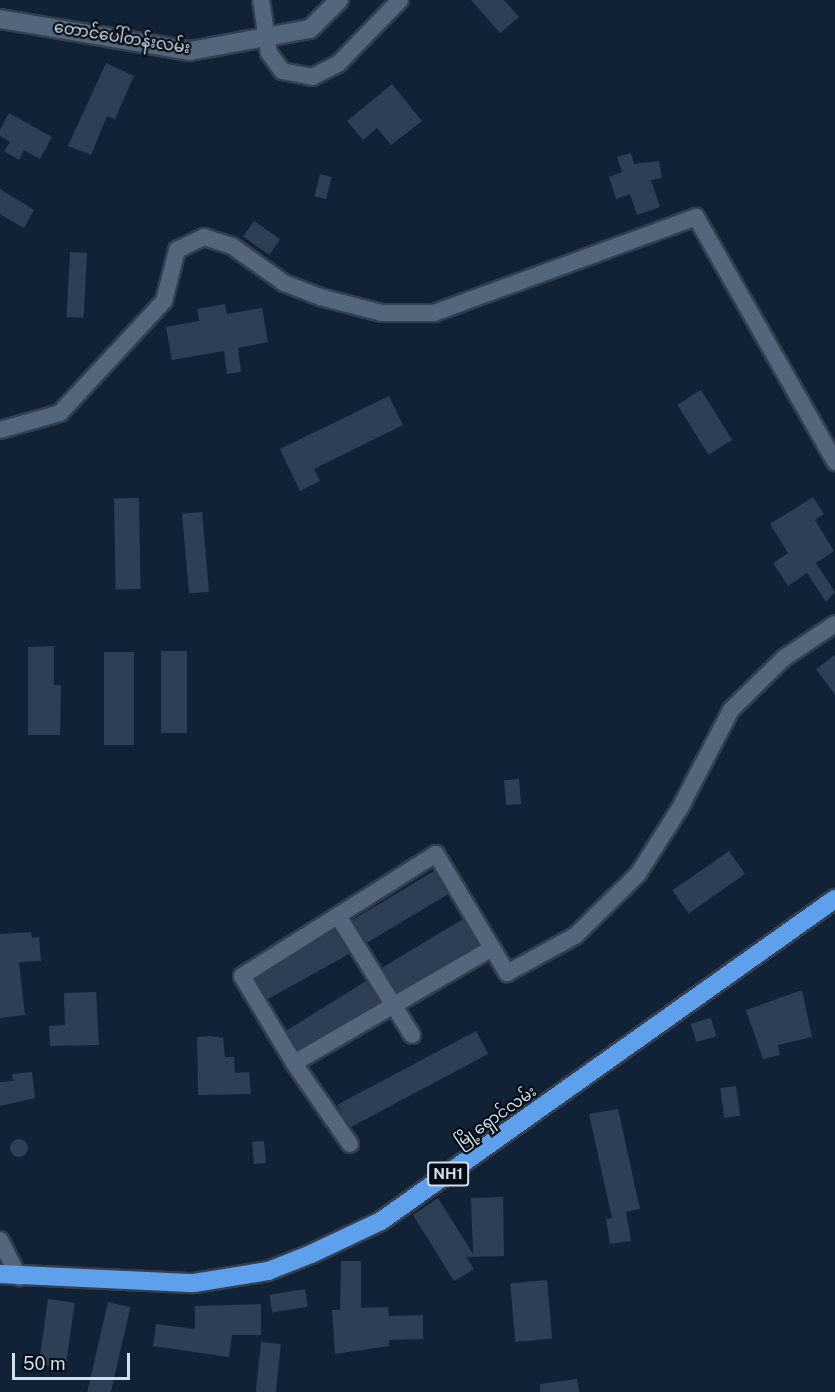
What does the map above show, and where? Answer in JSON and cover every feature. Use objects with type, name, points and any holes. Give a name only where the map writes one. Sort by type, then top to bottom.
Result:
[{"type":"highway","name":"မြို့ရှောင်လမ်း","points":[[0,1275],[194,1283],[268,1271],[321,1249],[381,1221],[835,899]]},
{"type":"street","points":[[261,0],[269,53],[282,70],[312,76],[338,64],[400,0]]},
{"type":"street","name":"တောင်ပေါ်တန်းလမ်း","points":[[0,19],[190,51],[310,29],[339,0]]},
{"type":"street","points":[[0,430],[60,413],[164,301],[177,250],[204,237],[232,246],[284,283],[320,297],[382,313],[434,313],[696,217],[835,462]]},
{"type":"street","points":[[350,1144],[294,1063],[242,976],[436,854],[507,974],[575,936],[638,874],[681,808],[731,711],[784,658],[835,624]]},
{"type":"street","points":[[338,916],[412,1035]]},
{"type":"street","points":[[294,1063],[492,948]]},
{"type":"street","points":[[0,1240],[20,1277]]},
{"type":"building","points":[[471,0],[504,0],[519,17],[500,33]]},
{"type":"building","points":[[106,63],[134,76],[115,119],[107,116],[91,155],[68,146]]},
{"type":"building","points":[[392,84],[422,121],[391,145],[377,128],[363,140],[347,121]]},
{"type":"building","points":[[9,113],[52,137],[40,159],[24,150],[19,160],[4,151],[10,142],[0,136],[0,130]]},
{"type":"building","points":[[631,153],[634,164],[659,161],[662,178],[651,180],[660,207],[637,215],[630,194],[616,199],[609,177],[622,172],[617,157]]},
{"type":"building","points":[[320,174],[332,177],[326,199],[314,196]]},
{"type":"building","points":[[0,189],[34,210],[24,228],[0,214]]},
{"type":"building","points":[[254,221],[280,239],[269,255],[243,237]]},
{"type":"building","points":[[70,252],[87,253],[84,318],[67,317]]},
{"type":"building","points":[[225,304],[227,314],[262,308],[268,342],[238,348],[241,372],[227,374],[224,351],[172,360],[166,327],[199,321],[197,309]]},
{"type":"building","points":[[701,390],[732,440],[709,455],[677,405]]},
{"type":"building","points":[[389,396],[403,425],[314,469],[320,481],[300,491],[280,449]]},
{"type":"building","points":[[813,497],[824,514],[815,520],[834,551],[816,563],[835,592],[826,602],[807,573],[788,586],[773,563],[788,553],[770,524]]},
{"type":"building","points":[[114,498],[139,498],[141,589],[116,589]]},
{"type":"building","points":[[202,512],[209,592],[189,593],[182,514]]},
{"type":"building","points":[[54,646],[54,685],[61,685],[60,735],[28,735],[28,647]]},
{"type":"building","points":[[161,651],[187,651],[187,733],[161,733]]},
{"type":"building","points":[[104,652],[134,652],[134,745],[104,745]]},
{"type":"building","points":[[835,655],[835,695],[816,669]]},
{"type":"building","points":[[519,779],[521,804],[506,805],[504,780]]},
{"type":"building","points":[[729,851],[745,874],[689,914],[672,891]]},
{"type":"building","points":[[434,871],[448,894],[366,943],[353,920]]},
{"type":"building","points":[[463,919],[478,944],[397,992],[382,967]]},
{"type":"building","points":[[335,930],[349,954],[268,999],[256,979]]},
{"type":"building","points":[[31,932],[32,938],[39,937],[41,961],[19,962],[25,1015],[0,1018],[0,934]]},
{"type":"building","points":[[366,981],[379,1002],[300,1052],[286,1031]]},
{"type":"building","points":[[802,990],[812,1037],[778,1045],[780,1055],[763,1059],[746,1010]]},
{"type":"building","points":[[96,992],[99,1045],[50,1046],[49,1026],[65,1025],[64,993]]},
{"type":"building","points":[[711,1018],[716,1036],[696,1042],[691,1024]]},
{"type":"building","points":[[476,1031],[488,1054],[350,1128],[337,1105]]},
{"type":"building","points":[[197,1037],[223,1038],[225,1057],[234,1057],[235,1073],[249,1072],[251,1094],[198,1095]]},
{"type":"building","points":[[32,1072],[35,1098],[0,1106],[0,1082],[13,1081],[12,1074]]},
{"type":"building","points":[[736,1086],[740,1116],[724,1118],[720,1088]]},
{"type":"building","points":[[618,1109],[640,1209],[626,1212],[631,1241],[610,1244],[606,1219],[612,1218],[589,1114]]},
{"type":"building","points":[[19,1139],[25,1142],[28,1148],[25,1154],[19,1157],[13,1154],[10,1148],[13,1142]]},
{"type":"building","points":[[264,1141],[266,1163],[254,1164],[252,1142]]},
{"type":"building","points":[[503,1197],[504,1256],[466,1257],[474,1269],[454,1281],[413,1215],[438,1198],[473,1254],[471,1198]]},
{"type":"building","points":[[341,1261],[361,1261],[361,1308],[388,1307],[389,1316],[423,1315],[423,1339],[389,1340],[389,1346],[335,1354],[332,1310],[340,1310]]},
{"type":"building","points":[[547,1280],[552,1339],[515,1342],[510,1283]]},
{"type":"building","points":[[305,1289],[308,1307],[272,1312],[269,1295]]},
{"type":"building","points":[[48,1299],[75,1303],[66,1368],[39,1364]]},
{"type":"building","points":[[108,1302],[130,1307],[111,1392],[87,1392]]},
{"type":"building","points":[[261,1304],[261,1335],[232,1335],[229,1357],[153,1346],[156,1324],[195,1329],[195,1306]]},
{"type":"building","points":[[261,1342],[281,1344],[276,1392],[256,1392]]},
{"type":"building","points":[[577,1379],[579,1392],[540,1392],[540,1384]]}]
